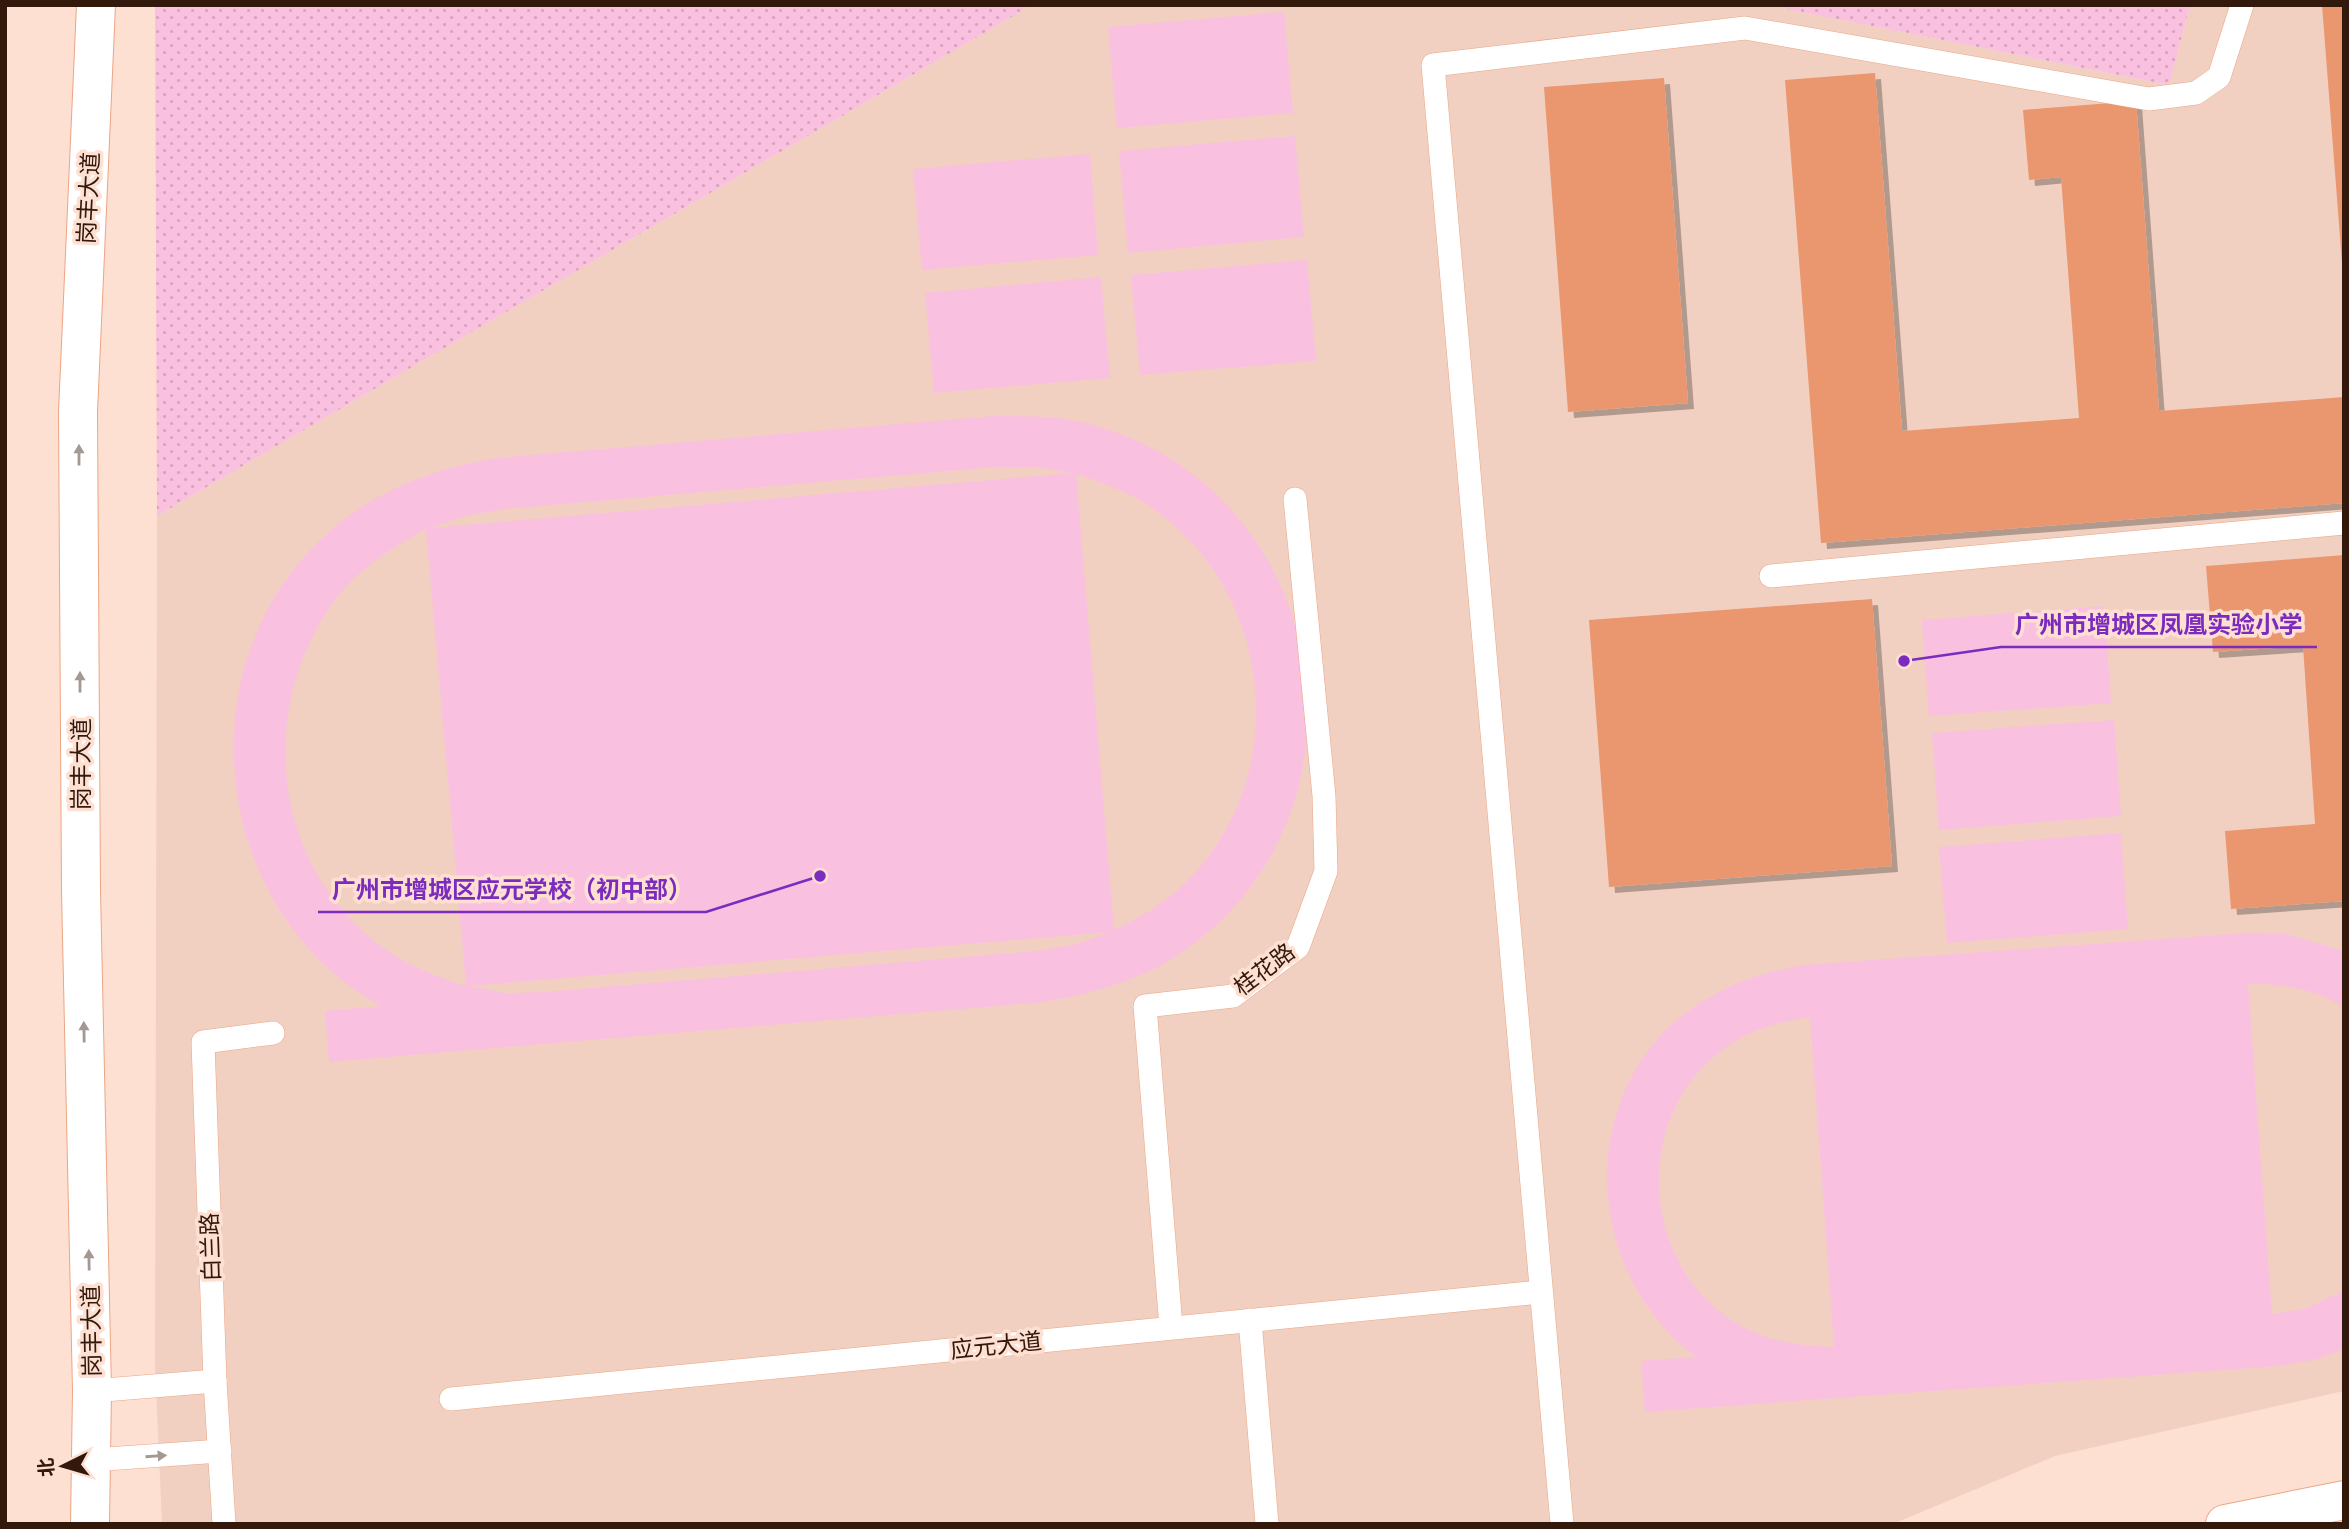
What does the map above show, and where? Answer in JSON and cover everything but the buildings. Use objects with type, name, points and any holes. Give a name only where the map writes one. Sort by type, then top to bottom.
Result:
[{"type":"main road","name":"岗丰大道","points":[[90,1524],[92,1391],[81,905],[78,412],[96,5]]},
{"type":"main road","points":[[2225,1524],[2344,1500]]},
{"type":"lane","points":[[1562,1524],[1433,65],[1745,29],[2149,99],[2196,93],[2219,77],[2242,5]]},
{"type":"lane","name":"桂花路","points":[[1171,1327],[1145,1006],[1233,996],[1298,947],[1326,871],[1324,796],[1295,499]]},
{"type":"lane","points":[[1771,576],[2344,523]]},
{"type":"lane","name":"白兰路","points":[[224,1524],[215,1381],[202,1041],[273,1033]]},
{"type":"lane","name":"应元大道","points":[[451,1399],[1540,1292]]},
{"type":"lane","points":[[1250,1320],[1267,1524]]},
{"type":"lane","points":[[92,1391],[215,1381]]},
{"type":"lane","points":[[92,1460],[220,1451]]},
{"type":"shaded area","points":[[155,5],[1032,5],[157,516]]},
{"type":"shaded area","points":[[1032,5],[1767,5],[2169,85],[2190,5],[2344,5],[2344,1391],[2055,1456],[1893,1524],[162,1524],[155,1367],[157,516]]},
{"type":"shaded area","points":[[1767,5],[2190,5],[2169,85]]},
{"type":"shaded area","points":[[1284,12],[1293,113],[1117,128],[1108,27]]},
{"type":"shaded area","points":[[1295,136],[1304,237],[1128,253],[1119,151]]},
{"type":"shaded area","points":[[1090,154],[1098,255],[922,270],[913,169]]},
{"type":"shaded area","points":[[1307,260],[1316,361],[1140,375],[1131,275]]},
{"type":"shaded area","points":[[1101,277],[1110,378],[934,393],[925,293]]},
{"type":"shaded area","points":[[994,416],[1030,416],[1089,424],[1171,459],[1235,514],[1279,583],[1303,661],[1306,743],[1287,822],[1244,895],[1178,955],[1130,979],[1079,995],[1044,1002],[329,1062],[325,1011],[381,1006],[324,964],[280,911],[251,850],[236,784],[235,716],[250,650],[280,588],[326,535],[345,519],[385,494],[428,475],[497,458]],"holes":[[[996,467],[1036,467],[1072,473],[430,528],[465,516],[504,509]],[[1076,474],[1114,487],[1141,501],[1192,543],[1224,587],[1245,636],[1255,689],[1254,743],[1242,795],[1217,844],[1173,894],[1114,930]],[[426,529],[466,986],[428,972],[392,954],[353,921],[322,883],[301,839],[289,792],[285,744],[292,696],[307,648],[341,592],[387,552]],[[1110,932],[1077,944],[1037,951],[545,992],[505,993],[469,986]]]},
{"type":"shaded area","points":[[2104,606],[2111,703],[1929,716],[1922,620]]},
{"type":"shaded area","points":[[2114,720],[2121,816],[1939,830],[1932,733]]},
{"type":"shaded area","points":[[2121,833],[2128,929],[1947,943],[1939,847]]},
{"type":"shaded area","points":[[2246,933],[2286,934],[2344,951],[2344,1007],[2298,988],[2248,984],[2272,1314],[2304,1309],[2344,1291],[2344,1349],[2318,1359],[2279,1366],[1645,1412],[1641,1361],[1696,1357],[1659,1322],[1631,1280],[1614,1233],[1607,1184],[1611,1135],[1626,1088],[1653,1045],[1704,1000],[1745,981],[1804,965]],"holes":[[[1810,1017],[1834,1347],[1798,1344],[1763,1336],[1741,1326],[1708,1301],[1683,1269],[1667,1233],[1659,1193],[1661,1154],[1672,1115],[1692,1080],[1721,1051],[1753,1032],[1775,1024]]]},
{"type":"place","name":"广州市增城区凤凰实验小学","points":[[1904,661]]},
{"type":"place","name":"广州市增城区应元学校（初中部）","points":[[820,876]]}]
